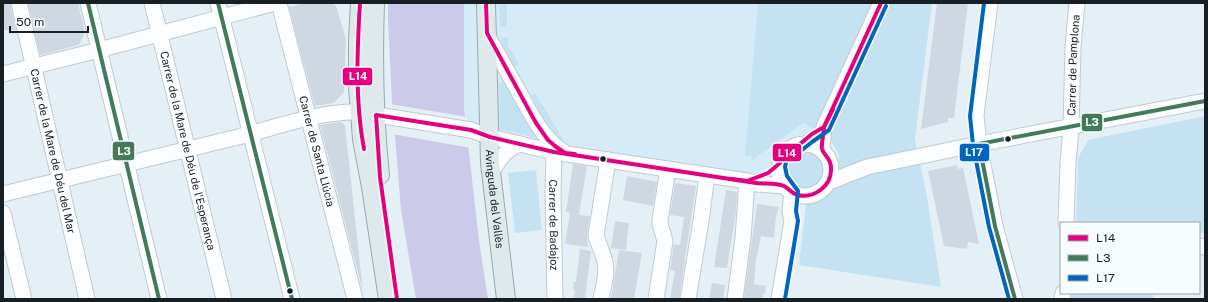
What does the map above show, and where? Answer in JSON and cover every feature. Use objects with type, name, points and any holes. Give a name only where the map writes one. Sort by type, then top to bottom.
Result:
[{"type":"main road","points":[[375,3],[373,115],[362,139],[361,157],[379,288],[377,299]]},
{"type":"main road","name":"Avinguda del Vallès","points":[[486,3],[491,173],[506,299]]},
{"type":"main road","points":[[356,7],[367,29],[374,48]]},
{"type":"main road","points":[[356,7],[358,40],[373,115],[397,299]]},
{"type":"main road","points":[[362,139],[388,299]]},
{"type":"street","name":"Carrer de la Mare de Déu del Mar","points":[[19,3],[87,299]]},
{"type":"street","points":[[88,3],[159,299]]},
{"type":"street","name":"Carrer de la Mare de Déu de l'Esperança","points":[[152,3],[224,299]]},
{"type":"street","points":[[3,74],[159,34],[219,10],[275,3]]},
{"type":"street","name":"Carrer de Santa Llúcia","points":[[279,3],[355,299]]},
{"type":"street","points":[[3,194],[250,134],[308,118],[342,112],[373,115],[471,130],[490,137],[560,152],[747,181],[795,192],[820,192],[829,182],[832,168],[824,152],[824,127],[881,3]]},
{"type":"street","points":[[990,3],[976,115],[979,144],[995,226],[1015,299]]},
{"type":"street","name":"Carrer de Pamplona","points":[[1066,222],[1073,47],[1077,3]]},
{"type":"street","points":[[219,10],[292,299]]},
{"type":"street","points":[[486,33],[536,123],[548,140],[560,152]]},
{"type":"street","points":[[829,182],[867,168],[979,144],[1205,101]]},
{"type":"street","points":[[795,192],[781,179],[779,171],[780,163],[785,153],[824,127]]},
{"type":"street","points":[[491,173],[502,156],[510,148],[520,144]]},
{"type":"street","points":[[800,144],[815,146],[838,164],[867,168]]},
{"type":"street","name":"Carrer de Badajoz","points":[[555,299],[553,193],[560,152]]},
{"type":"street","points":[[602,299],[606,266],[596,235],[608,160]]},
{"type":"street","points":[[747,181],[768,173],[780,163]]},
{"type":"street","points":[[656,299],[664,241],[660,220],[668,169]]},
{"type":"street","points":[[688,299],[707,176]]},
{"type":"street","points":[[735,299],[744,224],[747,181]]},
{"type":"street","points":[[779,299],[792,221],[795,192]]},
{"type":"street","points":[[3,213],[24,299]]},
{"type":"shaded area","points":[[388,3],[464,3],[464,108],[479,241],[488,299],[416,299],[401,210],[392,100]]},
{"type":"shaded area","points":[[409,3],[882,3],[825,149],[831,160],[833,170],[772,180],[426,123]]},
{"type":"shaded area","points":[[499,3],[507,3],[507,27],[500,27]]},
{"type":"shaded area","points":[[758,3],[932,3],[915,139],[927,197],[941,287],[799,265],[806,204],[838,186],[839,155],[829,137],[803,123],[751,161],[752,156],[745,156]]},
{"type":"shaded area","points":[[501,37],[508,37],[508,45],[519,64],[512,68],[502,47]]},
{"type":"shaded area","points":[[507,80],[539,137],[537,138],[500,129],[499,83]]},
{"type":"shaded area","points":[[535,93],[564,141],[551,135],[529,96]]},
{"type":"shaded area","points":[[1205,116],[1205,233],[1200,233],[1200,222],[1076,222],[1078,158],[1088,140]]},
{"type":"shaded area","points":[[802,148],[810,148],[818,151],[824,157],[827,169],[824,181],[818,187],[810,190],[802,190],[794,187],[788,181],[785,173],[785,165],[788,157],[794,151]]},
{"type":"shaded area","points":[[536,170],[542,230],[515,233],[508,173]]},
{"type":"shaded area","points":[[1070,294],[1153,294],[1153,299],[1070,299]]},
{"type":"pier","points":[[390,104],[467,117],[471,148],[392,134]]},
{"type":"building","points":[[3,3],[10,3],[16,30],[3,30]]},
{"type":"building","points":[[28,3],[78,3],[85,32],[79,45],[40,55]]},
{"type":"building","points":[[306,3],[332,3],[336,6],[346,39],[344,92],[334,103],[315,106],[289,7]]},
{"type":"building","points":[[937,3],[968,3],[954,118],[948,118],[948,122],[921,129]]},
{"type":"building","points":[[341,122],[345,125],[363,292],[320,125]]},
{"type":"building","points":[[573,164],[587,166],[579,215],[590,216],[587,234],[588,247],[565,244],[570,213],[566,212]]},
{"type":"building","points":[[957,165],[958,169],[963,168],[979,244],[968,242],[967,249],[944,246],[928,171]]},
{"type":"building","points":[[627,176],[657,182],[653,206],[623,200]]},
{"type":"building","points":[[675,183],[696,186],[679,299],[670,299],[675,271],[670,270],[674,244],[680,245],[684,217],[670,215]]},
{"type":"building","points":[[726,190],[737,192],[736,212],[727,268],[714,267]]},
{"type":"building","points":[[757,204],[779,207],[776,215],[774,238],[761,236],[756,260],[754,284],[766,286],[765,294],[763,294],[763,299],[749,299],[744,298]]},
{"type":"building","points":[[615,221],[629,223],[626,250],[611,248]]},
{"type":"building","points":[[580,249],[591,251],[585,299],[574,298],[575,290],[573,289],[574,281],[576,282]]},
{"type":"building","points":[[619,250],[642,253],[634,299],[611,299]]},
{"type":"building","points":[[712,283],[725,285],[723,299],[709,299]]},
{"type":"transit line","name":"L3","points":[[88,3],[159,299]]},
{"type":"transit line","name":"L3","points":[[218,3],[292,299]]},
{"type":"transit line","name":"L14","points":[[360,3],[358,95],[364,149]]},
{"type":"transit line","name":"L14","points":[[486,3],[487,33],[536,123],[548,140],[555,146],[565,153],[575,154]]},
{"type":"transit line","name":"L14","points":[[397,299],[380,177],[376,115],[471,130],[490,137],[554,152],[756,183],[778,184],[784,186],[797,195],[810,195],[821,190],[825,186],[831,174],[831,165],[822,147],[824,127],[881,3]]},
{"type":"transit line","name":"L17","points":[[984,3],[970,116],[973,145],[989,227],[1009,299]]},
{"type":"transit line","name":"L17","points":[[785,299],[798,221],[796,211],[798,191],[787,176],[785,167],[786,162],[792,155],[802,150],[829,130],[886,6]]},
{"type":"transit line","name":"L3","points":[[979,144],[1205,101]]},
{"type":"transit line","name":"L14","points":[[732,179],[747,181],[768,173],[780,163],[782,158],[790,149],[800,144],[812,134],[824,127],[833,109]]},
{"type":"transit line","name":"L3","points":[[979,144],[995,226],[1015,299]]}]
